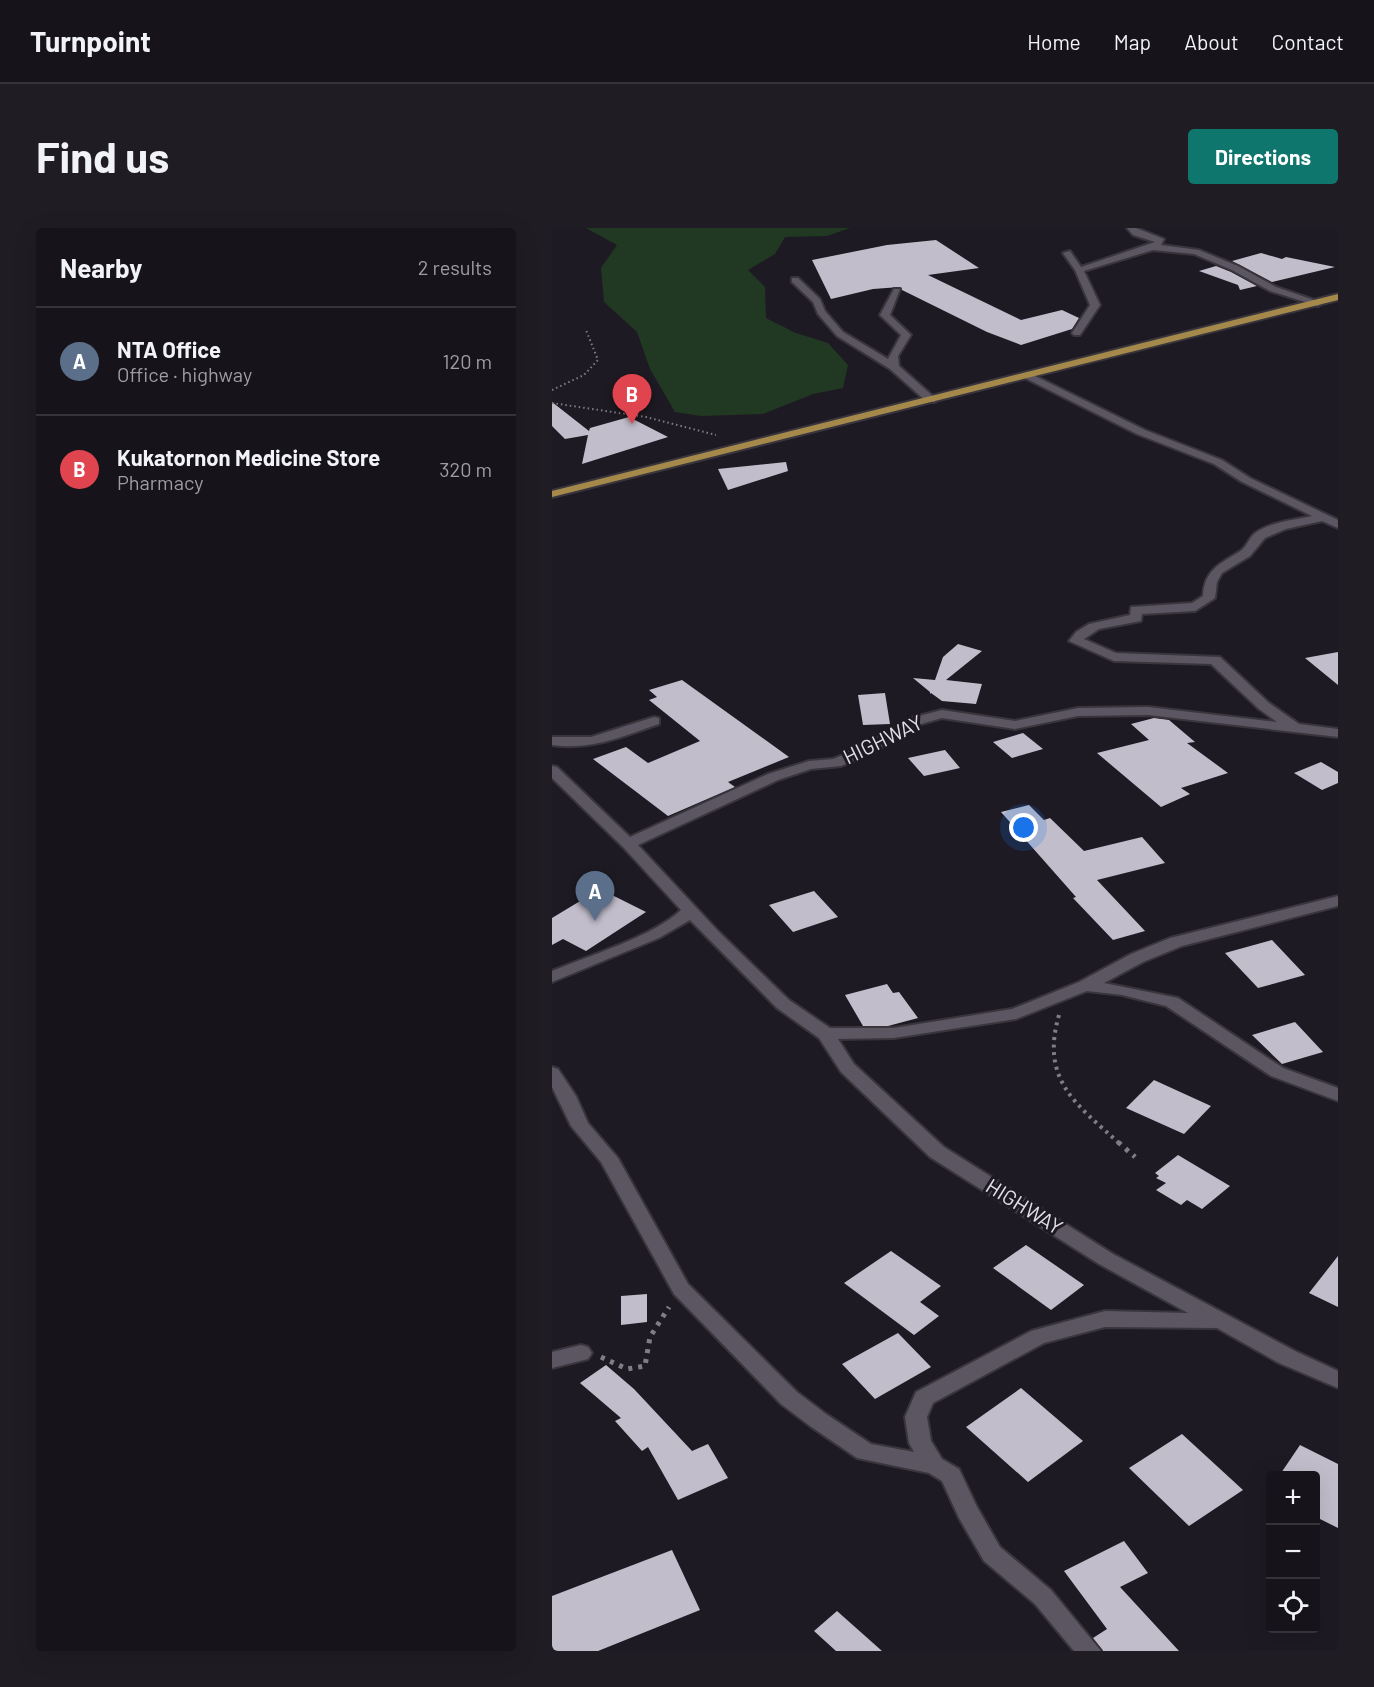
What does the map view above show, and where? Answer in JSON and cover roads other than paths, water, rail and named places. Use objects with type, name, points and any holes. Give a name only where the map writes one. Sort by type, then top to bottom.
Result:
[{"type":"main road","points":[[552,494],[1338,297]]},
{"type":"street","points":[[1079,270],[1153,247],[1161,241],[1131,228]]},
{"type":"street","points":[[1153,247],[1196,252],[1235,268],[1273,289],[1318,303]]},
{"type":"street","points":[[1067,253],[1079,270],[1095,305],[1077,333]]},
{"type":"street","points":[[795,280],[817,301],[831,326],[894,367],[932,400]]},
{"type":"street","points":[[894,367],[893,356],[906,335],[885,315],[897,291]]},
{"type":"street","points":[[1027,375],[1141,432],[1218,462],[1246,480],[1338,524]]},
{"type":"street","name":"HIGHWAY","points":[[1294,727],[1264,706],[1215,660],[1114,657],[1076,641],[1079,634],[1092,626],[1136,618],[1136,610],[1195,607],[1209,598],[1209,588],[1217,568],[1232,558],[1245,554],[1259,536],[1323,517]]},
{"type":"street","name":"HIGHWAY","points":[[628,844],[773,777],[809,765],[836,763],[867,750],[916,721],[942,714],[1014,725],[1078,712],[1148,711],[1260,726],[1294,727],[1338,733]]},
{"type":"street","points":[[552,741],[570,745],[592,741],[654,721]]},
{"type":"street","name":"HIGHWAY","points":[[552,770],[628,844],[783,1004],[826,1034],[847,1068],[937,1152],[1106,1259],[1222,1322],[1338,1380]]},
{"type":"street","points":[[826,1034],[894,1033],[1016,1014],[1085,986],[1137,958],[1176,942],[1338,901]]},
{"type":"street","points":[[552,977],[653,935],[678,922],[691,909]]},
{"type":"street","points":[[1085,986],[1122,990],[1172,1002],[1277,1072],[1338,1095]]},
{"type":"street","points":[[552,1073],[567,1096],[580,1126],[609,1158],[660,1247],[681,1289],[789,1398],[818,1420],[865,1452],[934,1465]]},
{"type":"street","name":"HIGHWAY","points":[[1089,1651],[1043,1597],[992,1554],[967,1511],[951,1475],[934,1465],[920,1443],[916,1418],[924,1398],[1038,1337],[1105,1319],[1222,1322]]},
{"type":"street","points":[[552,1349],[578,1354],[552,1360]]},
{"type":"place","name":"Kukatornon Medicine Store","points":[[632,424]]},
{"type":"place","name":"NTA Office","points":[[595,921]]}]
